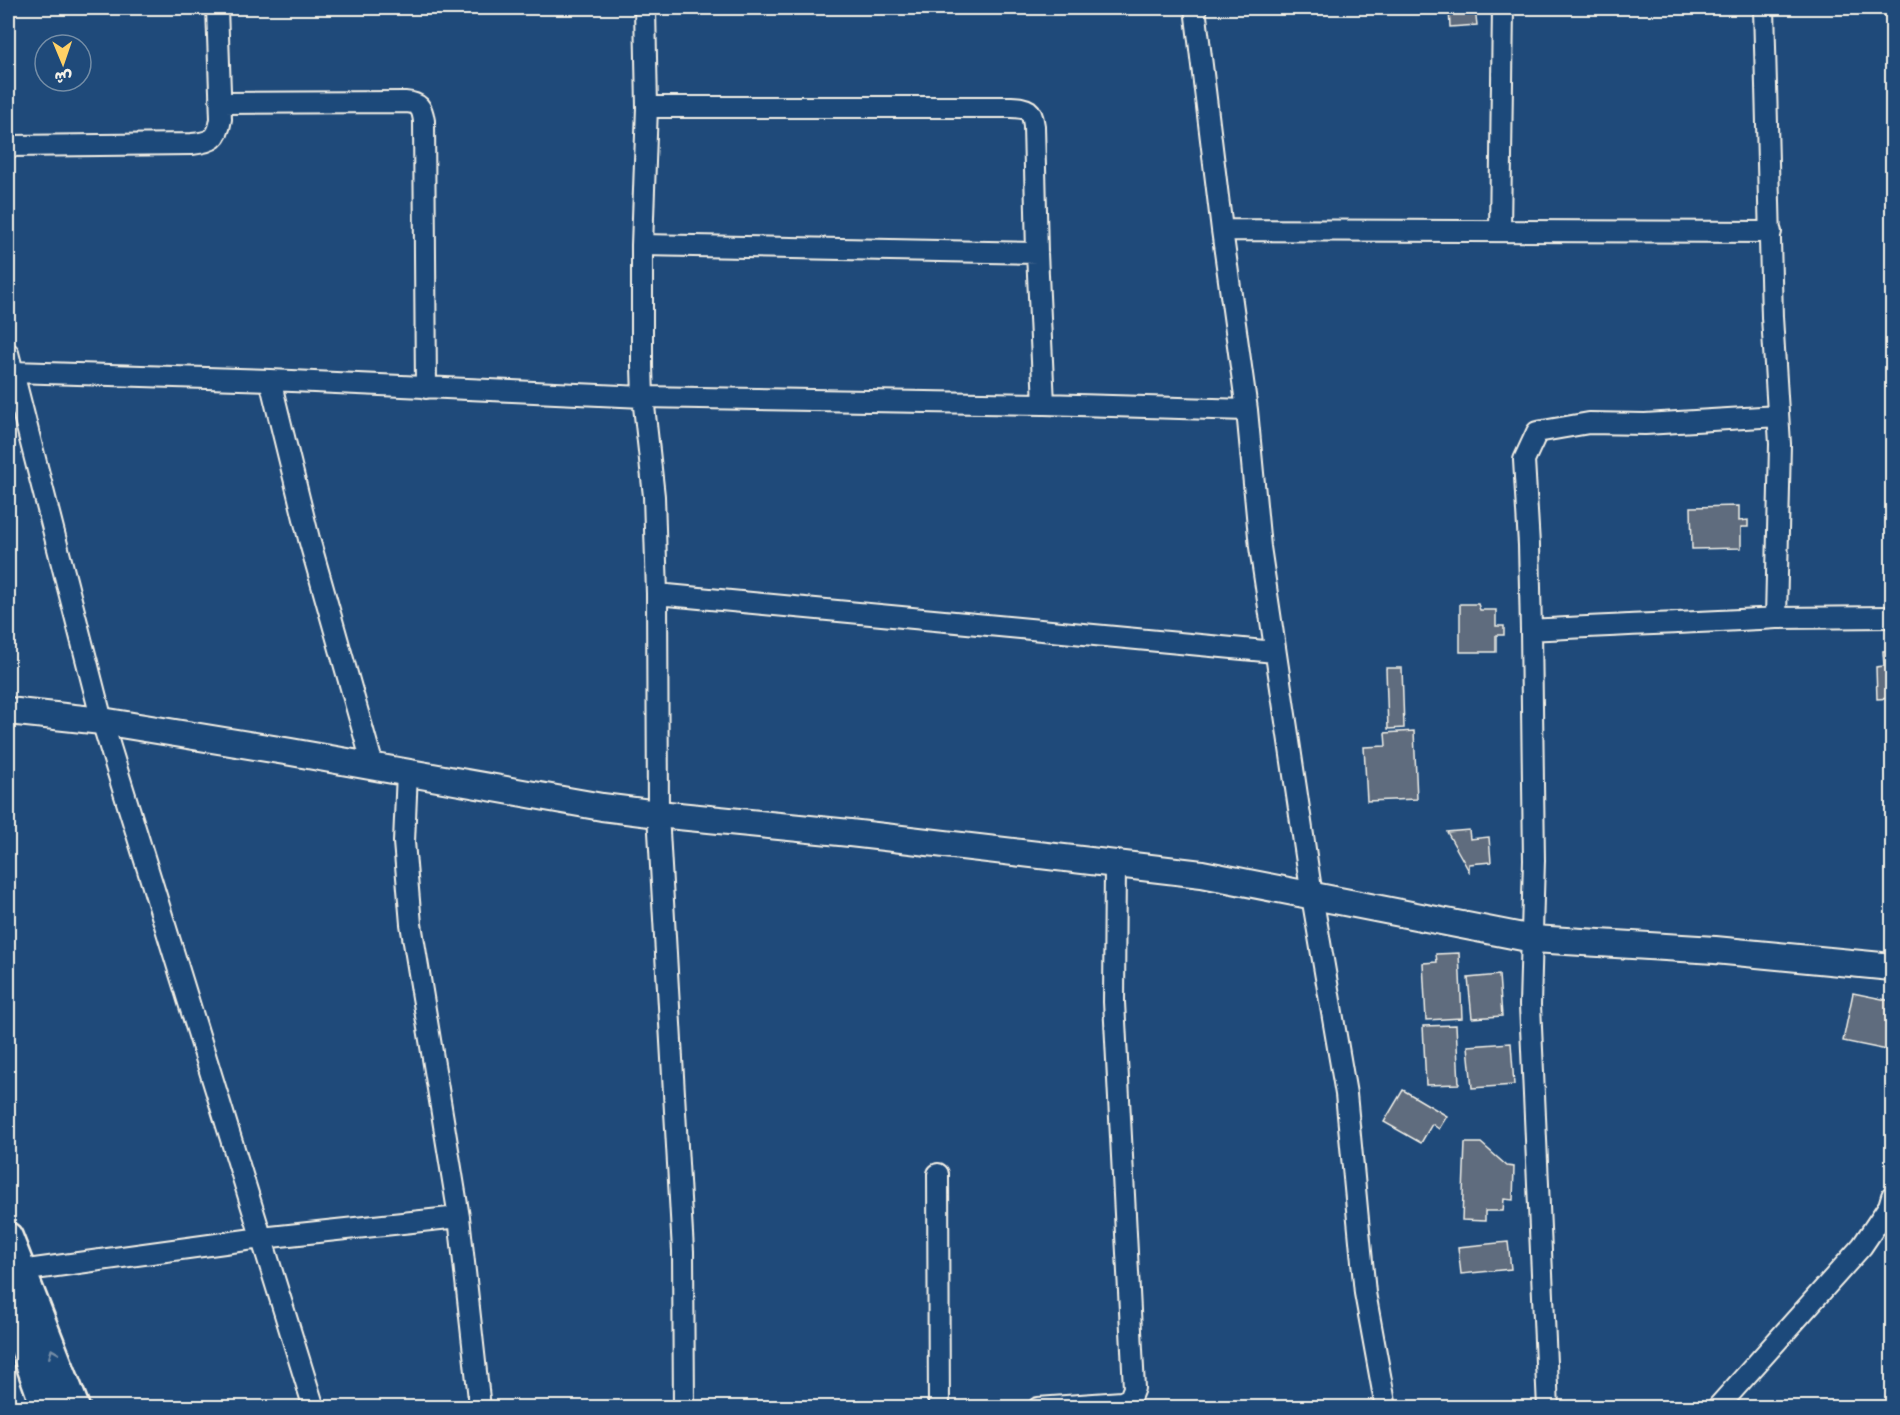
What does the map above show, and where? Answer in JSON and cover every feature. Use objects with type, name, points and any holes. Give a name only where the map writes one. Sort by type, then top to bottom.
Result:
[{"type":"main road","points":[[8,1237],[75,1407]]},
{"type":"main road","points":[[8,1301],[46,1407]]},
{"type":"street","points":[[8,146],[203,143],[214,139],[220,130],[221,103],[217,8]]},
{"type":"street","points":[[645,8],[647,107],[641,330],[643,397],[651,462],[657,594],[658,814],[683,1251],[684,1407]]},
{"type":"street","points":[[1195,8],[1246,410],[1260,547],[1312,896],[1346,1094],[1365,1293],[1386,1407]]},
{"type":"street","points":[[1500,231],[1503,8]]},
{"type":"street","points":[[1764,8],[1772,317],[1780,444],[1776,618]]},
{"type":"street","points":[[221,103],[414,102],[419,106],[423,112],[424,121],[426,388]]},
{"type":"street","points":[[647,107],[1011,107],[1028,109],[1032,113],[1034,126],[1044,404]]},
{"type":"street","points":[[1222,230],[1771,232]]},
{"type":"street","points":[[642,245],[1037,253]]},
{"type":"street","points":[[314,1407],[102,721],[10,362],[270,380],[643,397],[1246,410]]},
{"type":"street","points":[[270,380],[309,539],[373,766]]},
{"type":"street","points":[[1548,1407],[1531,1047],[1534,860],[1529,545],[1524,460],[1537,432],[1589,423],[1645,424],[1778,416]]},
{"type":"street","points":[[657,594],[1275,652]]},
{"type":"street","points":[[1531,630],[1776,618],[1893,617]]},
{"type":"street","points":[[8,711],[102,721],[550,798],[658,814],[850,833],[1202,874],[1533,939],[1715,950],[1893,967]]},
{"type":"street","points":[[407,772],[404,842],[411,924],[459,1217],[480,1407]]},
{"type":"street","points":[[1038,1407],[1122,1402],[1130,1398],[1134,1388],[1114,1002],[1115,864]]},
{"type":"street","points":[[938,1174],[939,1407]]},
{"type":"street","points":[[1717,1407],[1862,1246],[1889,1206],[1893,1196]]},
{"type":"street","points":[[20,1271],[261,1238],[459,1217]]},
{"type":"building","points":[[1449,8],[1475,8],[1477,25],[1450,27]]},
{"type":"building","points":[[1739,506],[1739,521],[1748,520],[1748,527],[1741,527],[1741,548],[1692,549],[1691,507]]},
{"type":"building","points":[[1460,604],[1478,604],[1480,610],[1496,610],[1496,626],[1504,626],[1504,635],[1496,635],[1496,652],[1460,652]]},
{"type":"building","points":[[1892,650],[1892,698],[1877,699],[1876,667],[1884,666],[1883,651]]},
{"type":"building","points":[[1386,668],[1402,668],[1404,728],[1388,729]]},
{"type":"building","points":[[1414,731],[1417,799],[1367,801],[1364,747],[1386,746],[1385,733]]},
{"type":"building","points":[[1469,830],[1470,839],[1489,837],[1491,862],[1469,864],[1469,871],[1447,832]]},
{"type":"building","points":[[1459,953],[1462,1018],[1426,1020],[1423,963],[1437,962],[1436,954]]},
{"type":"building","points":[[1499,975],[1502,1016],[1472,1018],[1468,978]]},
{"type":"building","points":[[1853,993],[1892,1001],[1892,1051],[1843,1041]]},
{"type":"building","points":[[1456,1025],[1459,1084],[1426,1085],[1423,1026]]},
{"type":"building","points":[[1511,1043],[1514,1085],[1472,1088],[1468,1046]]},
{"type":"building","points":[[1403,1090],[1447,1116],[1439,1129],[1432,1124],[1421,1143],[1384,1122]]},
{"type":"building","points":[[1465,1143],[1481,1143],[1507,1166],[1514,1167],[1513,1200],[1504,1199],[1503,1211],[1485,1211],[1485,1221],[1462,1220]]},
{"type":"building","points":[[1508,1242],[1511,1269],[1461,1274],[1458,1247]]}]
